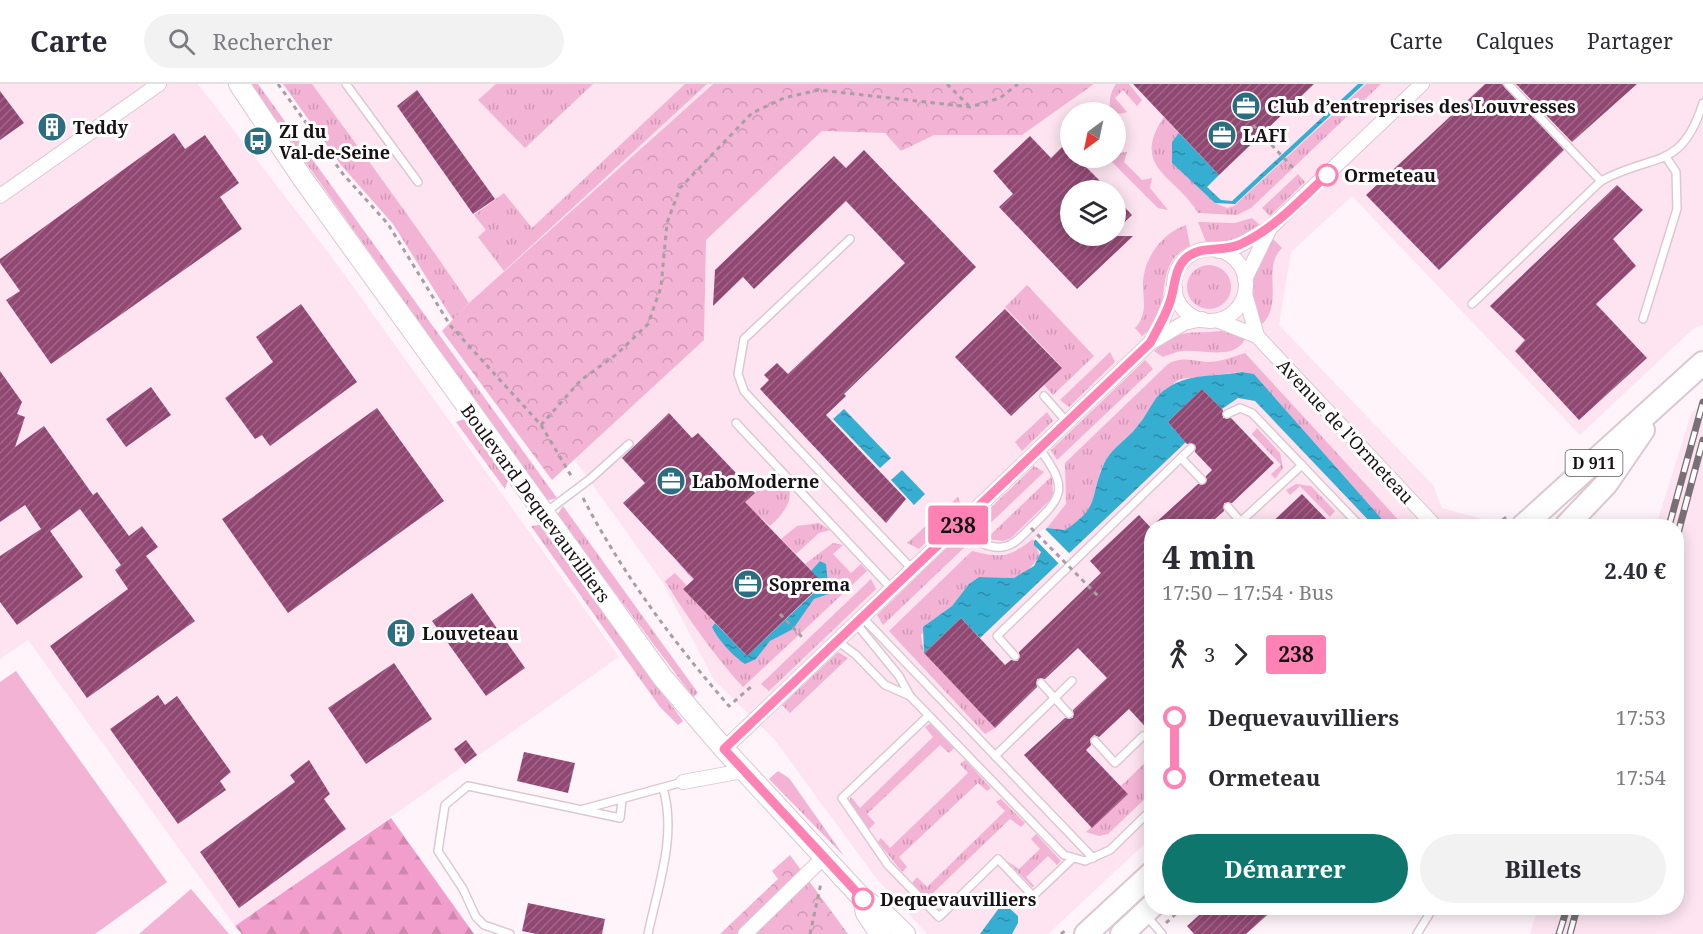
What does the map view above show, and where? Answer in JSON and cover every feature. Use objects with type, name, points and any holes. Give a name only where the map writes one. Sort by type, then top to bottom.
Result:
[{"type":"main road","name":"Boulevard Dequevauvilliers","points":[[239,84],[303,179],[663,678],[743,771],[863,899],[880,910],[904,934]]},
{"type":"main road","name":"D 911","points":[[1531,519],[1703,363]]},
{"type":"main road","name":"D 911","points":[[1573,519],[1606,484],[1664,399]]},
{"type":"main road","points":[[1086,934],[1144,880]]},
{"type":"main road","name":"Boulevard Dequevauvilliers","points":[[863,899],[866,913],[880,934]]},
{"type":"main road","points":[[1122,934],[1144,914]]},
{"type":"street","points":[[0,196],[159,84]]},
{"type":"street","points":[[1150,343],[1162,322],[1175,287],[1175,277],[1185,259],[1203,250],[1219,251],[1238,246],[1270,228],[1422,84]]},
{"type":"street","points":[[1245,279],[1270,228]]},
{"type":"street","points":[[1175,287],[1183,307],[1202,318],[1219,321],[1233,312],[1245,294],[1245,279],[1237,260],[1219,251]]},
{"type":"street","name":"Avenue de l'Ormeteau","points":[[1245,294],[1257,336]]},
{"type":"street","points":[[724,749],[1150,343],[1184,323],[1202,318]]},
{"type":"street","name":"Avenue de l'Ormeteau","points":[[1219,321],[1257,336],[1428,519]]},
{"type":"street","points":[[683,782],[743,771]]},
{"type":"street","points":[[745,934],[826,859]]},
{"type":"lane","points":[[346,84],[418,182]]},
{"type":"lane","points":[[1508,84],[1601,181]]},
{"type":"lane","points":[[1472,304],[1601,181],[1633,167],[1666,157],[1686,142],[1695,127],[1703,103]]},
{"type":"lane","points":[[1643,319],[1677,209],[1676,172],[1666,157]]},
{"type":"lane","points":[[850,239],[744,339],[738,374],[744,391],[752,400],[912,569]]},
{"type":"lane","points":[[1044,396],[1067,422]]},
{"type":"lane","points":[[1227,414],[1240,408],[1252,413],[1353,519]]},
{"type":"lane","points":[[736,423],[891,588]]},
{"type":"lane","points":[[544,514],[629,444]]},
{"type":"lane","points":[[957,526],[981,544],[1002,547],[1015,542],[1031,528],[1059,497],[1056,472],[1039,448]]},
{"type":"lane","points":[[1015,656],[997,636],[1191,448]]},
{"type":"lane","points":[[1181,458],[1202,480]]},
{"type":"lane","points":[[1244,519],[1302,465]]},
{"type":"lane","points":[[1227,507],[1235,519]]},
{"type":"lane","points":[[858,619],[899,676],[910,696],[1064,855],[1085,861],[1110,850],[1144,817]]},
{"type":"lane","points":[[858,619],[1093,858]]},
{"type":"lane","points":[[836,640],[856,655],[885,685],[910,696]]},
{"type":"lane","points":[[995,756],[1072,681]]},
{"type":"lane","points":[[1041,684],[1069,714]]},
{"type":"lane","points":[[928,716],[842,798],[888,866],[939,917],[998,859],[1033,896],[1073,858]]},
{"type":"lane","points":[[1095,741],[1115,763],[1143,736]]},
{"type":"lane","points":[[580,810],[683,782]]},
{"type":"lane","points":[[510,934],[483,925],[476,917],[463,889],[438,851],[446,805],[468,786],[620,818],[622,800]]},
{"type":"lane","points":[[648,934],[668,841],[668,807],[663,788]]},
{"type":"lane","points":[[1151,915],[1162,934]]},
{"type":"lane","points":[[1417,934],[1429,915]]},
{"type":"path","points":[[278,84],[344,174],[388,224],[450,325],[541,425],[601,532],[697,669],[729,706],[753,685]]},
{"type":"path","points":[[947,84],[970,107]]},
{"type":"path","points":[[541,425],[581,380],[617,354],[648,324],[660,287],[667,223],[680,188],[752,113],[784,98],[819,90],[970,107],[1000,98],[1018,84]]},
{"type":"path","points":[[1253,125],[1295,170]]},
{"type":"path","points":[[1031,528],[1100,598]]},
{"type":"path","points":[[780,614],[802,638]]},
{"type":"path","points":[[810,934],[826,859]]},
{"type":"shaded area","points":[[0,84],[198,84],[331,256],[619,657],[235,926],[28,640],[0,659]]},
{"type":"shaded area","points":[[312,84],[713,84],[469,303]]},
{"type":"shaded area","points":[[1094,84],[1703,84],[1703,325],[1693,329],[1580,435],[1352,196],[1291,252],[1279,325],[1433,485],[1442,508],[1483,519],[1144,519],[1144,844],[1048,934],[927,934],[876,878],[774,739],[714,680],[663,583],[574,459],[704,340],[706,240],[822,131],[885,133],[902,150],[934,135],[1022,135],[1060,108],[1060,168],[1126,168],[1126,102],[1069,102]]},
{"type":"shaded area","points":[[1703,402],[1703,934],[1530,934],[1536,915],[1684,915],[1684,519],[1658,519],[1691,414]]},
{"type":"green space","points":[[250,84],[258,84],[557,498],[546,501]]},
{"type":"green space","points":[[283,84],[312,84],[392,193],[469,303],[453,320],[393,224],[341,165]]},
{"type":"green space","points":[[496,84],[593,84],[525,148],[478,100]]},
{"type":"green space","points":[[685,84],[707,84],[504,271],[478,237],[486,230],[474,215],[504,193],[532,228]]},
{"type":"green space","points":[[713,84],[1094,84],[1069,102],[1060,102],[1060,108],[1022,135],[934,135],[901,151],[885,133],[822,131],[706,240],[704,340],[552,480],[442,331],[469,303]]},
{"type":"green space","points":[[1116,84],[1129,84],[1142,100],[1137,106],[1123,90],[1115,98],[1118,102],[1110,102]]},
{"type":"green space","points":[[1366,84],[1381,84],[1251,208],[1237,215],[1198,213],[1154,160],[1152,148],[1155,134],[1164,117],[1179,133],[1172,143],[1215,203],[1227,208],[1234,206]]},
{"type":"green space","points":[[1126,164],[1142,180],[1152,178],[1150,188],[1168,210],[1158,208],[1118,168],[1126,168]]},
{"type":"green space","points":[[1298,174],[1305,182],[1270,216],[1262,208]]},
{"type":"green space","points":[[1252,218],[1260,225],[1234,242],[1206,242],[1198,222],[1235,223]]},
{"type":"green space","points":[[1186,225],[1190,246],[1177,255],[1170,265],[1159,313],[1153,325],[1142,336],[1135,328],[1143,313],[1143,283],[1147,265],[1162,240]]},
{"type":"green space","points":[[1273,239],[1282,248],[1273,266],[1271,307],[1261,325],[1256,315],[1252,293],[1261,258]]},
{"type":"green space","points":[[1209,265],[1225,271],[1231,287],[1225,303],[1209,309],[1193,303],[1187,287],[1193,271]]},
{"type":"green space","points":[[1027,285],[1094,356],[1053,395],[1044,385],[1062,367],[1005,307]]},
{"type":"green space","points":[[1222,331],[1245,339],[1240,346],[1225,352],[1182,351],[1163,357],[1154,351],[1179,335]]},
{"type":"green space","points":[[1110,352],[1115,362],[1069,407],[1060,400]]},
{"type":"green space","points":[[1245,353],[1398,519],[1382,519],[1254,374],[1242,372],[1180,379],[1158,399],[1136,428],[1106,459],[1093,501],[1085,514],[1065,530],[1047,528],[1066,504],[1065,463],[1168,364],[1183,360],[1207,362]]},
{"type":"green space","points":[[1145,360],[1153,369],[1057,460],[1051,450]]},
{"type":"green space","points":[[1047,412],[1053,421],[1022,451],[1015,442]]},
{"type":"green space","points":[[464,419],[508,480],[505,489],[456,422]]},
{"type":"green space","points":[[1257,428],[1280,453],[1283,468],[1275,479],[1271,474],[1281,465],[1252,434]]},
{"type":"green space","points":[[1034,466],[1044,472],[981,532],[976,522]]},
{"type":"green space","points":[[777,472],[784,479],[790,493],[782,514],[770,526],[760,517],[693,580],[679,564]]},
{"type":"green space","points":[[1052,476],[1053,497],[1011,538],[1003,541],[986,539]]},
{"type":"green space","points":[[1296,484],[1311,486],[1335,511],[1330,517],[1300,486],[1290,495],[1286,490]]},
{"type":"green space","points":[[958,497],[962,507],[919,549],[907,543]]},
{"type":"green space","points":[[563,506],[698,693],[693,697],[557,515]]},
{"type":"green space","points":[[819,523],[830,530],[819,533],[796,554],[781,539],[797,526]]},
{"type":"green space","points":[[540,525],[683,721],[678,725],[660,707],[531,526]]},
{"type":"green space","points":[[958,537],[969,543],[883,625],[877,615]]},
{"type":"green space","points":[[1033,539],[1040,556],[1026,573],[1014,578],[979,577],[969,584],[952,606],[933,620],[921,635],[924,653],[995,728],[985,734],[889,631],[972,551],[1004,555],[1017,550]]},
{"type":"green space","points":[[833,543],[843,545],[833,554],[851,573],[861,564],[867,571],[743,687],[702,636],[665,581],[675,573],[687,586],[684,590],[715,623],[712,627],[739,660],[756,659],[770,641],[799,620],[814,599],[827,595],[829,582],[820,561],[811,571],[805,564]]},
{"type":"green space","points":[[871,579],[876,589],[769,691],[761,684]]},
{"type":"green space","points":[[838,652],[848,658],[790,713],[782,705]]},
{"type":"green space","points":[[16,671],[167,882],[95,934],[0,934],[0,682]]},
{"type":"green space","points":[[931,723],[954,748],[949,753],[940,745],[867,814],[875,823],[869,829],[849,801],[851,797],[860,808],[933,737],[925,727]]},
{"type":"green space","points":[[965,760],[991,788],[987,791],[978,783],[899,857],[907,867],[902,872],[878,842],[881,838],[890,848],[968,773],[960,764]]},
{"type":"green space","points":[[1144,764],[1144,800],[1108,834],[1099,836],[1086,832],[1128,794],[1121,786]]},
{"type":"green space","points":[[778,771],[789,778],[844,856],[769,779]]},
{"type":"green space","points":[[1001,799],[1025,823],[1021,827],[1010,819],[933,893],[942,903],[936,908],[912,883],[917,877],[927,887],[1005,811],[996,802]]},
{"type":"green space","points":[[391,818],[474,934],[242,934],[235,926]]},
{"type":"green space","points":[[1036,834],[1061,861],[1057,865],[1048,856],[1026,877],[1034,886],[1032,887],[1007,861],[1019,869],[1040,849],[1031,839]]},
{"type":"green space","points":[[790,855],[848,934],[720,934],[778,879],[772,871]]},
{"type":"green space","points":[[191,889],[229,934],[139,934]]},
{"type":"water","points":[[1358,84],[1364,84],[1235,204],[1215,203],[1172,163],[1172,142],[1179,133],[1219,175],[1207,187],[1221,200],[1232,201]]},
{"type":"water","points":[[1242,372],[1254,374],[1382,519],[1367,519],[1255,401],[1238,398],[1222,409],[1202,389],[1168,422],[1186,442],[980,638],[961,618],[924,653],[923,627],[952,606],[969,584],[979,577],[1014,578],[1034,566],[1041,552],[1034,545],[1034,541],[1047,528],[1065,530],[1084,515],[1092,501],[1106,460],[1144,418],[1157,397],[1176,383],[1197,377]]},
{"type":"water","points":[[844,409],[891,458],[880,468],[833,419]]},
{"type":"water","points":[[902,470],[925,494],[914,505],[891,480]]},
{"type":"water","points":[[820,561],[826,564],[829,594],[814,599],[793,629],[770,641],[756,659],[745,664],[722,643],[712,627],[715,623],[747,656],[823,584],[811,571]]},
{"type":"water","points":[[1007,906],[1018,916],[1018,923],[1012,934],[980,934],[999,908]]},
{"type":"pier","points":[[1044,528],[1072,556],[1061,566],[1034,538]]},
{"type":"building","points":[[1133,84],[1314,84],[1219,175]]},
{"type":"building","points":[[1485,84],[1502,84],[1564,150],[1439,270],[1366,195]]},
{"type":"building","points":[[1516,84],[1637,84],[1572,142]]},
{"type":"building","points":[[417,90],[495,199],[473,214],[397,106]]},
{"type":"building","points":[[0,91],[24,123],[0,140]]},
{"type":"building","points":[[174,133],[185,149],[205,135],[239,183],[220,197],[242,229],[51,364],[6,300],[20,291],[0,263],[0,259]]},
{"type":"building","points":[[1030,136],[1051,158],[1060,149],[1060,168],[1087,168],[1099,180],[1060,180],[1060,246],[1122,246],[1077,289],[999,207],[1013,194],[993,171]]},
{"type":"building","points":[[864,150],[976,267],[844,394],[846,396],[826,415],[906,499],[886,523],[760,389],[769,380],[764,375],[777,363],[788,374],[905,263],[846,201],[754,289],[743,277],[713,306],[715,270],[834,156],[846,168]]},
{"type":"building","points":[[1617,185],[1643,210],[1613,239],[1636,266],[1596,304],[1647,358],[1579,420],[1515,351],[1525,340],[1490,306]]},
{"type":"building","points":[[1126,209],[1132,215],[1126,221]]},
{"type":"building","points":[[1126,236],[1133,236],[1126,243]]},
{"type":"building","points":[[301,304],[357,382],[270,446],[262,435],[255,439],[225,398],[273,362],[256,337]]},
{"type":"building","points":[[1005,309],[1062,368],[1011,416],[955,357]]},
{"type":"building","points":[[0,371],[22,402],[17,414],[25,417],[15,447],[44,426],[93,495],[97,492],[129,536],[142,526],[158,547],[146,556],[195,621],[87,698],[50,646],[128,589],[115,570],[121,565],[80,509],[50,531],[83,577],[17,625],[0,602],[0,556],[41,529],[25,505],[0,522]]},
{"type":"building","points":[[151,387],[171,415],[126,447],[106,419]]},
{"type":"building","points":[[1202,389],[1223,410],[1223,418],[1231,418],[1274,463],[1232,503],[1224,503],[1224,511],[1215,519],[1160,519],[1198,484],[1205,484],[1206,476],[1212,470],[1195,452],[1195,445],[1187,444],[1168,422]]},
{"type":"building","points":[[377,408],[444,501],[288,613],[222,519]]},
{"type":"building","points":[[669,413],[692,438],[698,433],[755,493],[745,502],[823,583],[747,656],[683,589],[694,579],[623,503],[645,483],[622,458]]},
{"type":"building","points":[[1302,494],[1326,519],[1275,519]]},
{"type":"building","points":[[1139,515],[1144,520],[1144,725],[1129,709],[1099,737],[1094,735],[1090,739],[1091,745],[1086,750],[1128,794],[1092,828],[1024,755],[1065,718],[1073,718],[1073,710],[1107,678],[1078,648],[1045,679],[1037,679],[1037,687],[995,728],[924,653],[961,618],[1005,665],[1011,660],[1018,661],[1019,652],[1101,573],[1090,561]]},
{"type":"building","points":[[472,593],[525,668],[486,696],[432,621]]},
{"type":"building","points":[[394,663],[432,719],[366,764],[328,708]]},
{"type":"building","points":[[158,695],[165,705],[177,696],[231,772],[220,781],[226,790],[178,824],[110,729]]},
{"type":"building","points":[[466,740],[477,755],[465,764],[454,749]]},
{"type":"building","points":[[524,752],[575,763],[568,793],[517,781]]},
{"type":"building","points":[[309,760],[330,794],[324,799],[346,829],[239,908],[200,852],[295,782],[290,775]]},
{"type":"building","points":[[528,903],[605,919],[602,934],[536,934],[522,931]]},
{"type":"building","points":[[1199,915],[1267,915],[1246,934],[1194,934],[1187,926]]},
{"type":"railway","points":[[1671,519],[1703,402]]},
{"type":"railway","points":[[1682,519],[1703,440]]},
{"type":"railway","points":[[1559,934],[1565,915]]},
{"type":"railway","points":[[1570,934],[1575,915]]},
{"type":"bus line","name":"238","points":[[863,899],[724,749],[1150,343],[1170,304],[1175,287],[1175,277],[1185,259],[1203,250],[1230,249],[1270,228],[1327,175]]},
{"type":"place","name":"Club d’entreprises des Louvresses","points":[[1246,106]]},
{"type":"place","name":"Teddy","points":[[52,127]]},
{"type":"place","name":"LAFI","points":[[1222,135]]},
{"type":"place","name":"ZI du Val-de-Seine","points":[[258,141]]},
{"type":"place","name":"Ormeteau","points":[[1327,175]]},
{"type":"place","name":"LaboModerne","points":[[671,481]]},
{"type":"place","name":"Soprema","points":[[748,584]]},
{"type":"place","name":"Louveteau","points":[[401,633]]},
{"type":"place","name":"Dequevauvilliers","points":[[863,899]]}]
